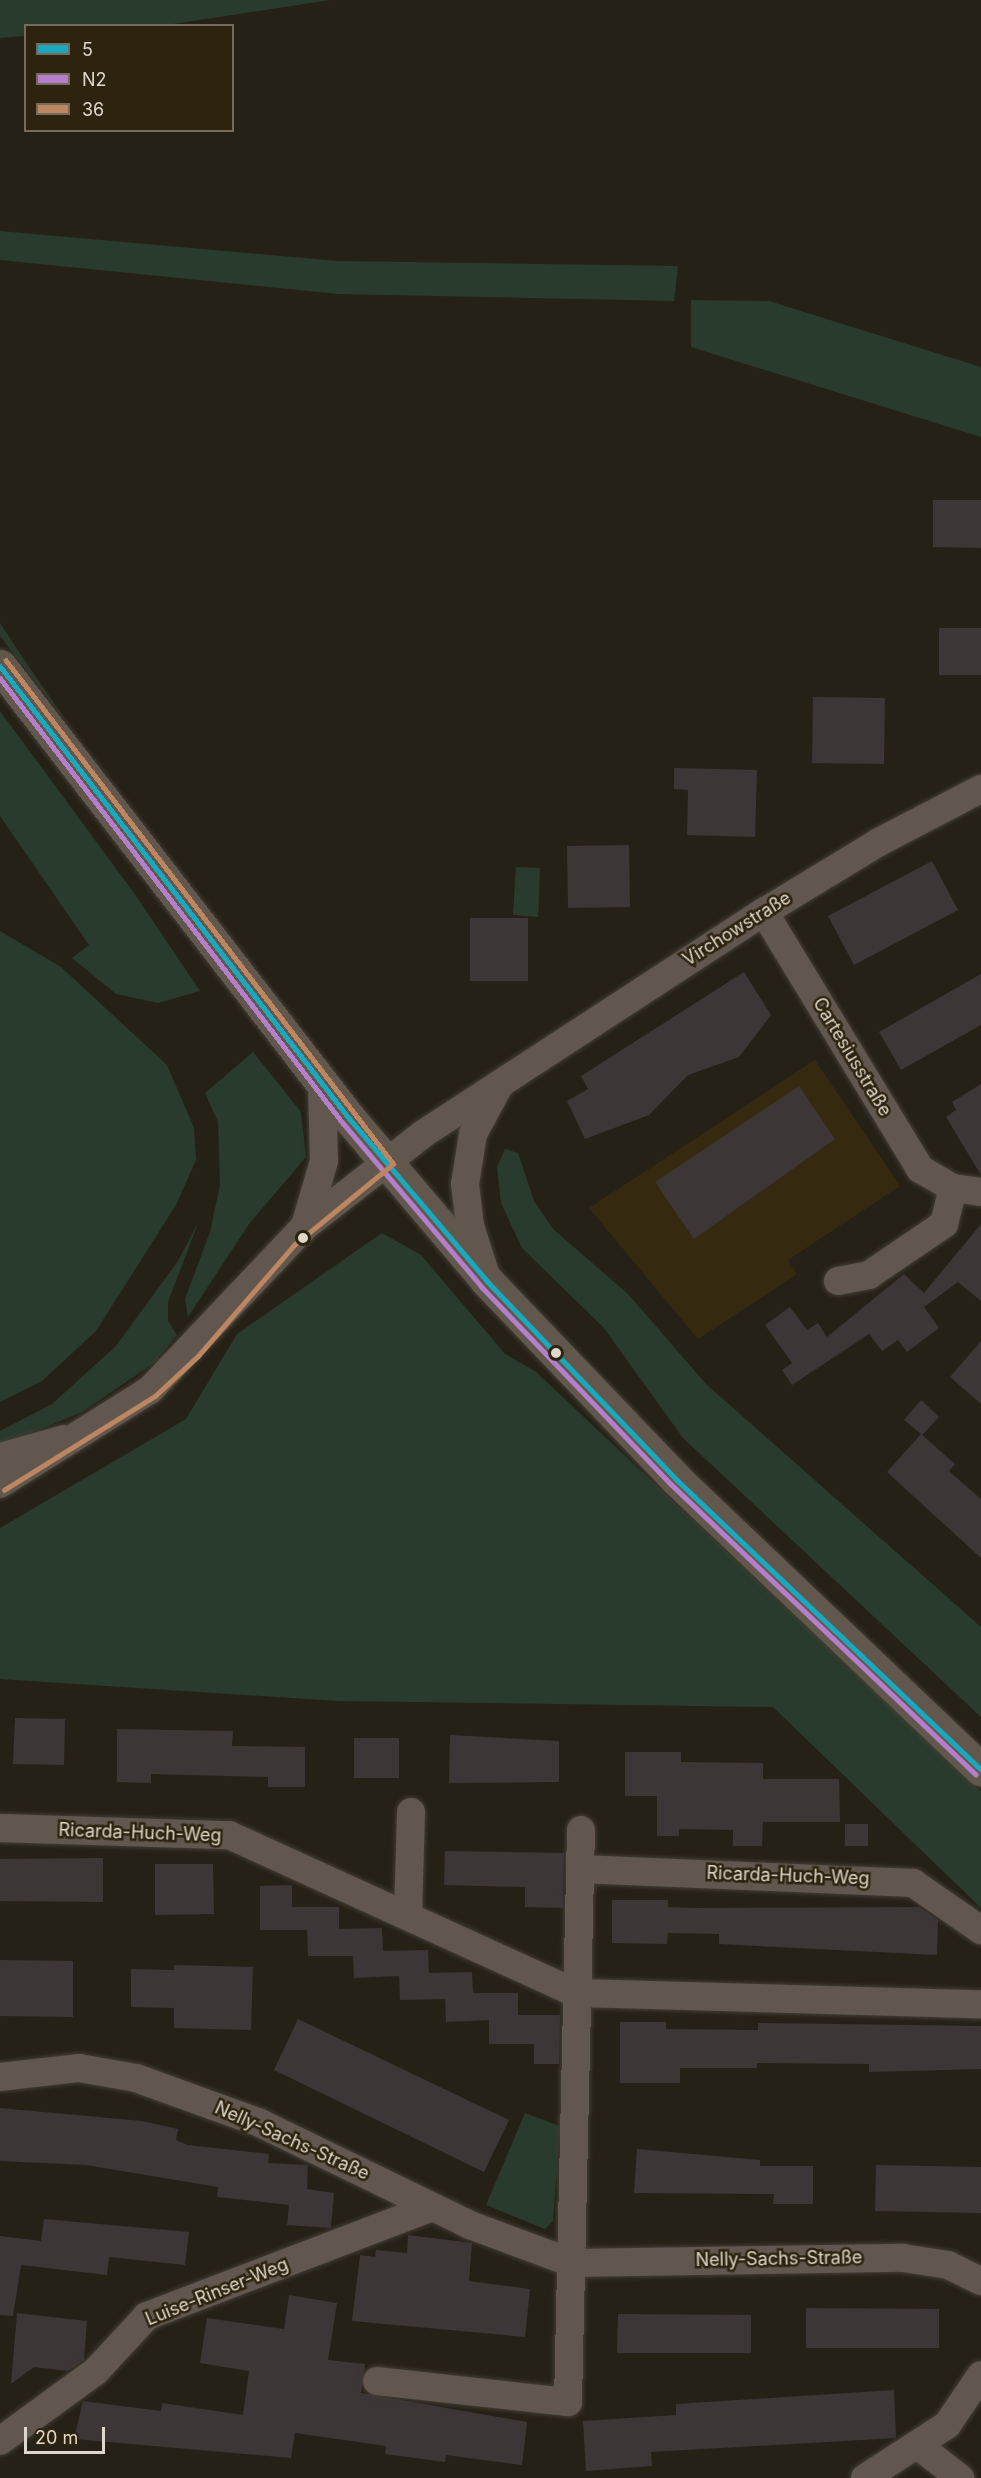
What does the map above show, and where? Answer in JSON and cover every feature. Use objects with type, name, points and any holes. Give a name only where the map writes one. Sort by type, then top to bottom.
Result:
[{"type":"main road","points":[[0,666],[386,1164],[487,1281],[676,1479],[981,1769]]},
{"type":"street","name":"Virchowstraße","points":[[69,1438],[150,1390],[305,1226],[386,1164],[501,1083],[765,912],[879,842],[981,789]]},
{"type":"street","name":"Cartesiusstraße","points":[[765,912],[920,1169],[967,1190],[944,1224],[869,1275],[838,1281]]},
{"type":"street","points":[[305,1226],[324,1161],[322,1083]]},
{"type":"street","name":"Virchowstraße","points":[[487,1281],[470,1226],[465,1184],[473,1134],[501,1083]]},
{"type":"street","points":[[0,1457],[69,1438]]},
{"type":"street","points":[[0,1484],[43,1460],[69,1438]]},
{"type":"street","points":[[408,1915],[411,1812]]},
{"type":"street","name":"Ricarda-Huch-Weg","points":[[0,1828],[229,1835],[576,1993],[981,2004]]},
{"type":"street","points":[[377,2381],[568,2402],[581,1830]]},
{"type":"street","name":"Ricarda-Huch-Weg","points":[[581,1869],[914,1883],[981,1930]]},
{"type":"street","name":"Nelly-Sachs-Straße","points":[[0,2077],[79,2068],[136,2078],[260,2123],[432,2207],[572,2263],[903,2258],[948,2265],[981,2281]]},
{"type":"street","name":"Luise-Rinser-Weg","points":[[0,2441],[96,2371],[147,2316],[432,2207]]},
{"type":"street","points":[[865,2478],[920,2447],[947,2425],[981,2375]]},
{"type":"street","points":[[920,2447],[960,2478]]},
{"type":"shaded area","points":[[815,1060],[900,1186],[788,1260],[797,1274],[698,1339],[589,1208]]},
{"type":"green space","points":[[0,0],[330,0],[174,24],[24,24],[24,36],[0,38]]},
{"type":"green space","points":[[0,231],[338,261],[678,266],[674,301],[338,294],[0,260]]},
{"type":"green space","points":[[691,300],[769,301],[981,367],[981,437],[691,347]]},
{"type":"green space","points":[[0,623],[17,649],[68,724],[0,636]]},
{"type":"green space","points":[[0,711],[134,893],[200,991],[158,1003],[116,994],[72,958],[89,945],[0,816]]},
{"type":"green space","points":[[516,867],[540,868],[538,917],[513,915]]},
{"type":"green space","points":[[0,931],[61,967],[167,1065],[194,1128],[196,1160],[176,1205],[96,1331],[42,1381],[0,1402]]},
{"type":"green space","points":[[253,1052],[301,1112],[306,1157],[249,1224],[188,1317],[185,1299],[210,1232],[220,1185],[218,1122],[205,1093]]},
{"type":"green space","points":[[505,1149],[518,1153],[534,1201],[553,1229],[628,1294],[707,1385],[981,1627],[981,1717],[683,1438],[604,1328],[522,1248],[501,1203],[497,1167]]},
{"type":"green space","points":[[198,1223],[168,1302],[168,1321],[177,1335],[154,1363],[82,1412],[0,1446],[0,1431],[52,1404],[116,1346],[178,1261]]},
{"type":"green space","points":[[382,1233],[421,1255],[505,1354],[535,1371],[981,1791],[981,1908],[773,1707],[338,1701],[0,1679],[0,1528],[186,1419],[237,1334]]},
{"type":"green space","points":[[525,2113],[560,2126],[553,2221],[545,2229],[486,2205]]},
{"type":"building","points":[[933,500],[981,500],[981,548],[933,547]]},
{"type":"building","points":[[939,628],[981,628],[981,675],[939,675]]},
{"type":"building","points":[[813,697],[885,698],[884,764],[812,763]]},
{"type":"building","points":[[674,768],[757,770],[755,837],[687,835],[688,790],[674,789]]},
{"type":"building","points":[[629,845],[630,907],[568,908],[567,846]]},
{"type":"building","points":[[932,861],[958,910],[854,965],[828,916]]},
{"type":"building","points":[[470,918],[528,918],[528,981],[470,981]]},
{"type":"building","points":[[744,972],[771,1015],[739,1057],[688,1075],[649,1115],[585,1139],[567,1101],[588,1089],[581,1076]]},
{"type":"building","points":[[981,974],[981,1025],[901,1070],[879,1032]]},
{"type":"building","points":[[981,1084],[981,1175],[946,1117],[956,1110],[952,1102]]},
{"type":"building","points":[[799,1086],[835,1139],[694,1239],[655,1182]]},
{"type":"building","points":[[981,1224],[981,1301],[958,1282],[924,1307],[939,1328],[907,1352],[898,1340],[882,1351],[869,1334],[792,1385],[782,1370],[792,1363],[765,1325],[790,1307],[807,1330],[818,1323],[827,1337],[904,1274],[924,1293]]},
{"type":"building","points":[[981,1341],[981,1404],[950,1377]]},
{"type":"building","points":[[921,1400],[939,1417],[922,1435],[955,1464],[949,1471],[981,1499],[981,1558],[887,1472],[921,1434],[904,1420]]},
{"type":"building","points":[[15,1718],[65,1719],[64,1765],[13,1764]]},
{"type":"building","points":[[117,1729],[233,1731],[232,1746],[305,1747],[305,1787],[268,1787],[268,1777],[151,1774],[151,1783],[117,1782]]},
{"type":"building","points":[[450,1735],[559,1741],[559,1782],[449,1783]]},
{"type":"building","points":[[354,1738],[399,1738],[399,1778],[354,1778]]},
{"type":"building","points":[[625,1752],[681,1752],[681,1762],[763,1763],[763,1779],[839,1779],[840,1822],[763,1822],[762,1846],[733,1846],[733,1830],[679,1829],[679,1836],[657,1836],[657,1796],[625,1796]]},
{"type":"building","points":[[845,1824],[868,1824],[868,1846],[845,1846]]},
{"type":"building","points":[[445,1851],[564,1853],[563,1908],[525,1907],[525,1887],[444,1885]]},
{"type":"building","points":[[103,1858],[103,1902],[0,1901],[0,1859]]},
{"type":"building","points":[[155,1864],[213,1864],[214,1914],[155,1915]]},
{"type":"building","points":[[292,1885],[292,1907],[339,1907],[339,1929],[382,1928],[383,1951],[428,1950],[429,1973],[472,1972],[473,1993],[518,1993],[518,2015],[560,2015],[559,2064],[534,2064],[534,2044],[489,2044],[489,2020],[446,2022],[445,1999],[400,2000],[399,1976],[354,1978],[353,1956],[308,1956],[307,1930],[260,1930],[260,1886]]},
{"type":"building","points":[[612,1900],[668,1900],[668,1907],[695,1908],[919,1907],[938,1920],[937,1955],[719,1944],[719,1934],[668,1933],[667,1944],[612,1943]]},
{"type":"building","points":[[0,1960],[73,1961],[73,2017],[0,2016]]},
{"type":"building","points":[[174,1965],[253,1967],[251,2030],[174,2028],[174,2008],[131,2007],[131,1969],[174,1970]]},
{"type":"building","points":[[298,2019],[509,2120],[484,2172],[274,2070]]},
{"type":"building","points":[[620,2022],[666,2022],[666,2029],[758,2030],[758,2023],[981,2026],[981,2069],[869,2072],[869,2064],[757,2063],[757,2068],[680,2068],[680,2083],[620,2083]]},
{"type":"building","points":[[0,2108],[142,2121],[178,2129],[176,2140],[188,2145],[269,2154],[268,2163],[308,2165],[307,2189],[334,2193],[331,2228],[287,2225],[289,2205],[217,2197],[218,2187],[86,2165],[0,2161]]},
{"type":"building","points":[[637,2149],[760,2160],[760,2166],[813,2166],[813,2204],[773,2204],[774,2194],[634,2193]]},
{"type":"building","points":[[876,2165],[981,2167],[981,2213],[875,2211]]},
{"type":"building","points":[[44,2219],[189,2232],[185,2265],[109,2257],[107,2275],[21,2265],[13,2316],[0,2315],[0,2236],[41,2241]]},
{"type":"building","points":[[408,2235],[472,2243],[469,2281],[530,2289],[525,2337],[352,2321],[360,2255],[375,2257],[376,2250],[407,2253]]},
{"type":"building","points":[[289,2295],[337,2303],[328,2360],[365,2364],[361,2393],[527,2422],[522,2465],[446,2455],[445,2462],[385,2454],[386,2446],[295,2433],[291,2458],[74,2439],[83,2401],[161,2411],[162,2403],[243,2415],[249,2371],[200,2363],[207,2318],[284,2329]]},
{"type":"building","points":[[806,2308],[939,2309],[939,2348],[806,2348]]},
{"type":"building","points":[[17,2313],[87,2321],[84,2360],[68,2371],[34,2367],[11,2384]]},
{"type":"building","points":[[618,2314],[751,2315],[751,2353],[617,2353]]},
{"type":"building","points":[[894,2390],[896,2438],[651,2452],[652,2466],[586,2471],[583,2421],[676,2415],[676,2404]]},
{"type":"transit line","name":"36","points":[[4,1490],[155,1396],[198,1356],[294,1245],[393,1164],[6,661]]},
{"type":"transit line","name":"5","points":[[0,666],[349,1118],[487,1281],[676,1479],[981,1769]]},
{"type":"transit line","name":"N2","points":[[0,678],[343,1123],[481,1286],[671,1484],[976,1774]]}]
